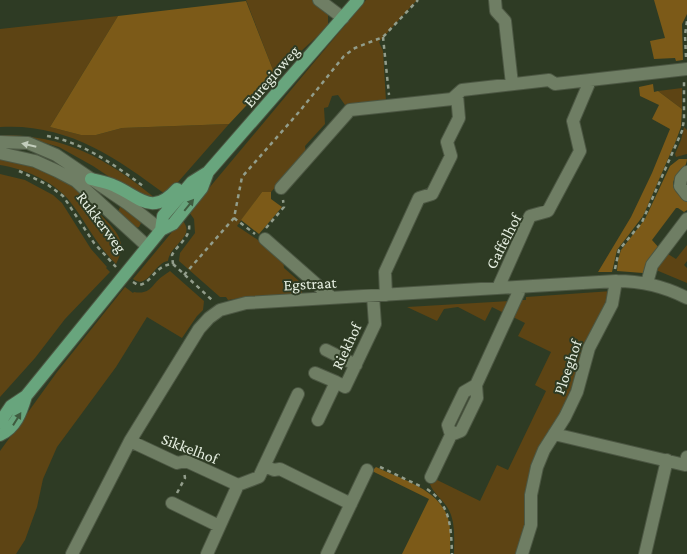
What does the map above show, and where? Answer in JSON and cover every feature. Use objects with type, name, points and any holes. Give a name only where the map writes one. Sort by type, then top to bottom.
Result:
[{"type":"main road","name":"Euregioweg","points":[[0,435],[9,430],[21,413],[26,396],[160,230],[163,216],[192,182],[208,172],[358,0]]},
{"type":"main road","points":[[91,179],[114,185],[138,200],[155,204],[161,203],[169,197],[187,178],[208,172]]},
{"type":"main road","name":"Euregioweg","points":[[0,422],[6,407],[26,396]]},
{"type":"street","points":[[320,0],[343,18]]},
{"type":"street","points":[[495,0],[496,12],[505,21],[512,84]]},
{"type":"street","points":[[281,188],[350,110],[452,99],[462,90],[549,80],[555,84],[590,81],[686,69]]},
{"type":"street","name":"Gaffelhof","points":[[498,288],[530,216],[548,211],[580,151],[573,121],[590,81]]},
{"type":"street","points":[[386,295],[385,272],[419,198],[432,194],[451,156],[447,142],[459,118],[457,95]]},
{"type":"street","name":"Rukkerweg","points":[[0,142],[28,143],[44,149],[128,204],[160,230]]},
{"type":"street","name":"Rukkerweg","points":[[0,153],[35,161],[71,178],[86,189],[147,246]]},
{"type":"street","points":[[687,172],[681,179],[680,186],[687,195]]},
{"type":"street","points":[[647,283],[652,265],[687,219]]},
{"type":"street","points":[[262,238],[332,298]]},
{"type":"street","name":"Egstraat","points":[[72,554],[130,440],[199,330],[209,318],[220,310],[246,303],[616,281],[647,283],[676,292],[687,298]]},
{"type":"street","name":"Ploeghof","points":[[522,554],[531,526],[531,495],[536,472],[544,450],[577,392],[589,348],[612,304],[616,281]]},
{"type":"street","points":[[431,477],[451,435],[461,431],[477,398],[476,385],[521,287]]},
{"type":"street","name":"Riekhof","points":[[318,420],[336,382],[345,387],[375,324],[373,296]]},
{"type":"street","points":[[326,350],[356,364]]},
{"type":"street","points":[[315,373],[336,382]]},
{"type":"street","points":[[208,554],[238,485],[259,476],[298,394]]},
{"type":"street","points":[[554,434],[685,464],[687,457]]},
{"type":"street","name":"Sikkelhof","points":[[130,440],[177,463],[186,461],[238,485]]},
{"type":"street","points":[[644,554],[666,460]]},
{"type":"street","points":[[264,466],[274,470],[280,468],[351,504]]},
{"type":"street","points":[[327,554],[367,470]]},
{"type":"street","points":[[172,503],[219,526]]},
{"type":"path","points":[[220,310],[184,274],[234,218],[242,177],[299,112],[344,56],[355,48],[383,37],[418,0]]},
{"type":"path","points":[[616,281],[615,263],[619,250],[642,222],[682,131],[687,21]]},
{"type":"path","points":[[383,37],[390,106]]},
{"type":"path","name":"Rukkerweg","points":[[15,170],[48,185],[62,196],[110,262],[136,284],[142,285],[163,265],[172,264],[184,274]]},
{"type":"path","points":[[234,218],[262,238],[284,207],[281,188]]},
{"type":"path","points":[[172,503],[185,478],[182,462]]},
{"type":"path","points":[[367,470],[376,465],[426,488],[434,494],[446,509],[449,517],[452,554]]},
{"type":"shaded area","points":[[246,0],[315,0],[328,14],[328,24],[322,32],[275,75]]},
{"type":"shaded area","points":[[366,0],[417,0],[379,42],[383,51],[386,101],[345,105],[338,95],[332,96],[328,107],[324,108],[325,124],[305,146],[306,153],[271,192],[262,192],[237,226],[283,260],[284,268],[307,288],[302,290],[302,294],[246,297],[228,300],[226,297],[220,297],[179,261],[180,253],[195,233],[194,219],[189,212]]},
{"type":"shaded area","points":[[654,0],[687,0],[687,14],[682,24],[683,60],[676,61],[675,58],[654,59],[650,41],[665,38]]},
{"type":"shaded area","points":[[246,1],[275,75],[229,124],[122,128],[96,135],[81,135],[50,127],[118,16]]},
{"type":"shaded area","points":[[118,16],[50,127],[81,135],[96,135],[122,128],[229,124],[171,190],[165,194],[108,155],[68,136],[24,127],[0,127],[0,29]]},
{"type":"shaded area","points":[[653,84],[654,92],[658,91],[682,109],[681,127],[643,216],[617,250],[612,272],[598,272],[631,217],[670,129],[652,119],[659,105],[640,96],[639,87]]},
{"type":"shaded area","points":[[682,88],[682,109],[658,91]]},
{"type":"shaded area","points":[[684,127],[687,130],[687,154],[676,157],[675,154]]},
{"type":"shaded area","points":[[1,135],[24,136],[65,144],[102,160],[155,198],[135,194],[93,166],[59,147],[32,139],[1,137]]},
{"type":"shaded area","points":[[0,156],[29,164],[48,172],[66,182],[81,194],[119,237],[121,249],[116,264],[102,249],[74,207],[61,192],[37,176],[0,165]]},
{"type":"shaded area","points":[[679,159],[687,159],[673,183],[678,194],[687,202],[687,210],[684,212],[676,208],[652,240],[660,249],[643,273],[617,271],[621,250],[645,219],[670,166]]},
{"type":"shaded area","points":[[0,174],[25,180],[53,195],[62,203],[91,249],[110,272],[65,319],[35,358],[0,397]]},
{"type":"shaded area","points":[[262,192],[271,192],[271,199],[282,207],[259,234],[241,220]]},
{"type":"shaded area","points":[[120,207],[138,218],[141,223],[139,227],[136,228],[118,212]]},
{"type":"shaded area","points":[[182,220],[186,226],[185,236],[173,250],[168,261],[159,266],[147,279],[138,281],[133,279]]},
{"type":"shaded area","points":[[687,245],[687,261],[684,265],[687,268],[687,283],[656,270],[668,254],[676,259]]},
{"type":"shaded area","points":[[170,271],[204,301],[203,310],[182,338],[147,317],[116,367],[57,447],[43,479],[37,507],[25,540],[16,554],[0,554],[0,451],[57,372],[125,287],[133,293],[144,292]]},
{"type":"shaded area","points":[[612,291],[575,390],[529,500],[520,554],[454,554],[452,518],[447,507],[431,487],[430,484],[433,478],[480,501],[497,465],[508,470],[546,391],[535,385],[551,352],[518,336],[525,323],[513,317],[521,300],[526,300],[526,297]]},
{"type":"shaded area","points":[[510,301],[504,313],[492,307],[485,321],[458,307],[444,309],[437,321],[407,307]]},
{"type":"shaded area","points":[[376,467],[420,487],[438,502],[445,511],[449,522],[450,554],[402,554],[429,499],[372,471]]}]
